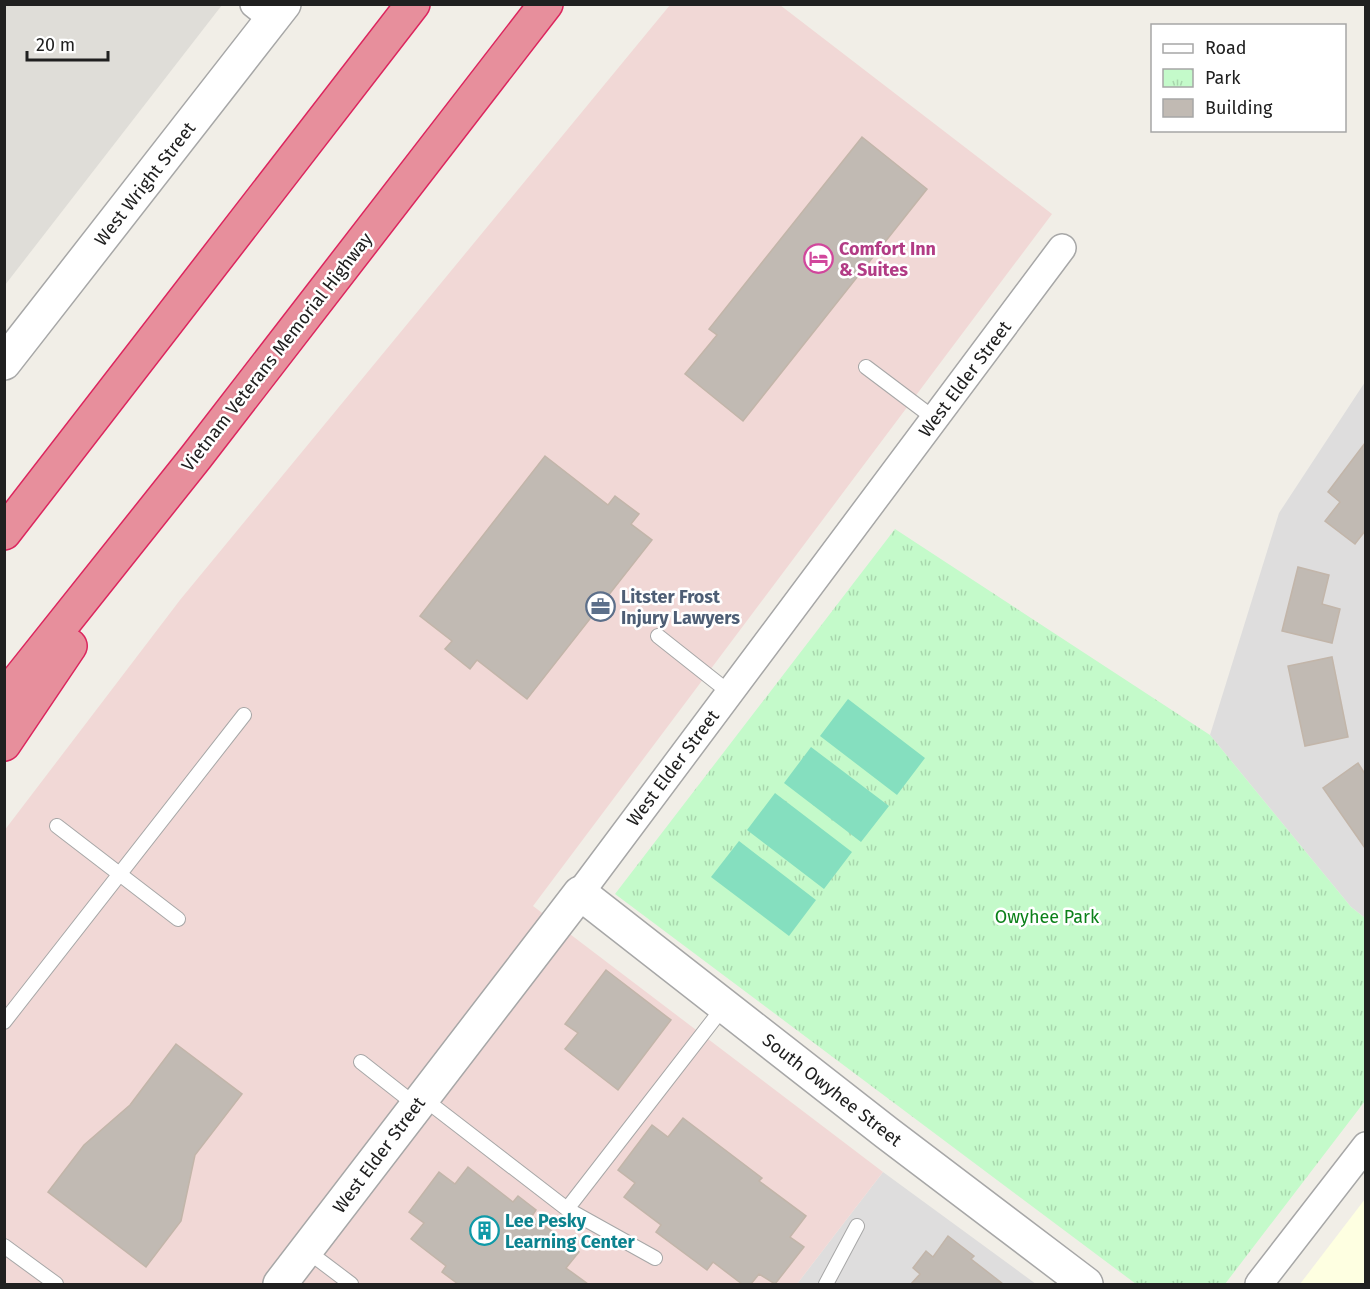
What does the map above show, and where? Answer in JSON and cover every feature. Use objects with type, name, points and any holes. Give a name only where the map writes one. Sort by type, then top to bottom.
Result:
[{"type":"highway","points":[[4,533],[413,4]]},
{"type":"highway","name":"Vietnam Veterans Memorial Highway","points":[[4,698],[196,457],[546,4]]},
{"type":"highway","points":[[4,744],[196,457]]},
{"type":"street","name":"West Wright Street","points":[[4,363],[270,10]]},
{"type":"street","name":"West Elder Street","points":[[280,1284],[580,893],[1062,248]]},
{"type":"street","name":"South Owyhee Street","points":[[580,893],[886,1133],[1086,1284]]},
{"type":"street","points":[[1260,1284],[1365,1146]]},
{"type":"lane","points":[[866,367],[935,419]]},
{"type":"lane","points":[[658,636],[730,693]]},
{"type":"lane","points":[[4,1022],[244,715]]},
{"type":"lane","points":[[57,826],[178,919]]},
{"type":"lane","points":[[567,1209],[725,1005]]},
{"type":"lane","points":[[361,1062],[567,1209],[655,1258]]},
{"type":"lane","points":[[826,1284],[857,1226]]},
{"type":"lane","points":[[4,1246],[56,1284]]},
{"type":"lane","points":[[306,1250],[351,1284]]},
{"type":"shaded area","points":[[4,5],[222,5],[5,285]]},
{"type":"shaded area","points":[[670,5],[780,5],[1052,214],[533,906],[883,1172],[797,1284],[5,1284],[4,831],[180,600]]},
{"type":"shaded area","points":[[1365,382],[1365,918],[1351,907],[1210,735],[1279,513]]},
{"type":"shaded area","points":[[883,1172],[1036,1284],[797,1284]]},
{"type":"shaded area","points":[[1365,1199],[1365,1284],[1300,1284]]},
{"type":"green space","name":"Owyhee Park","points":[[895,529],[1210,735],[1351,907],[1365,918],[1365,1101],[1225,1284],[1136,1284],[615,894]]},
{"type":"green space","points":[[848,699],[925,758],[897,795],[820,736]]},
{"type":"green space","points":[[811,747],[889,806],[861,842],[784,783]]},
{"type":"green space","points":[[775,793],[852,852],[824,889],[747,830]]},
{"type":"green space","points":[[739,841],[816,900],[789,936],[711,877]]},
{"type":"building","name":"Comfort Inn & Suites","points":[[862,137],[927,189],[743,421],[685,374],[717,335],[709,329]]},
{"type":"building","points":[[1365,443],[1365,531],[1355,544],[1325,521],[1340,502],[1328,492]]},
{"type":"building","points":[[545,456],[608,505],[615,496],[639,514],[631,524],[652,540],[527,699],[477,660],[470,669],[445,649],[452,641],[420,616]]},
{"type":"building","points":[[1298,567],[1329,575],[1322,604],[1340,609],[1332,643],[1282,631]]},
{"type":"building","points":[[1332,657],[1348,737],[1305,746],[1288,666]]},
{"type":"building","points":[[1358,763],[1365,774],[1365,848],[1323,788]]},
{"type":"building","points":[[606,970],[671,1020],[618,1090],[565,1049],[578,1033],[565,1024]]},
{"type":"building","points":[[176,1044],[242,1094],[195,1155],[181,1221],[146,1267],[48,1192],[84,1145],[130,1105]]},
{"type":"building","points":[[683,1118],[762,1178],[759,1181],[806,1216],[790,1237],[804,1247],[775,1284],[759,1274],[751,1284],[742,1284],[713,1262],[707,1270],[656,1232],[661,1225],[624,1197],[635,1183],[618,1170],[652,1125],[668,1137]]},
{"type":"building","name":"Lee Pesky Learning Center","points":[[468,1167],[513,1202],[518,1196],[536,1210],[532,1216],[579,1252],[566,1268],[588,1284],[458,1284],[442,1272],[446,1266],[411,1239],[424,1223],[409,1212],[439,1172],[455,1184]]},
{"type":"building","points":[[948,1236],[974,1256],[971,1259],[1003,1284],[911,1284],[920,1274],[913,1268],[926,1251],[933,1257]]},
{"type":"place","name":"Comfort Inn & Suites","points":[[818,259]]},
{"type":"place","name":"Litster Frost Injury Lawyers","points":[[600,607]]},
{"type":"place","name":"Lee Pesky Learning Center","points":[[484,1231]]}]
